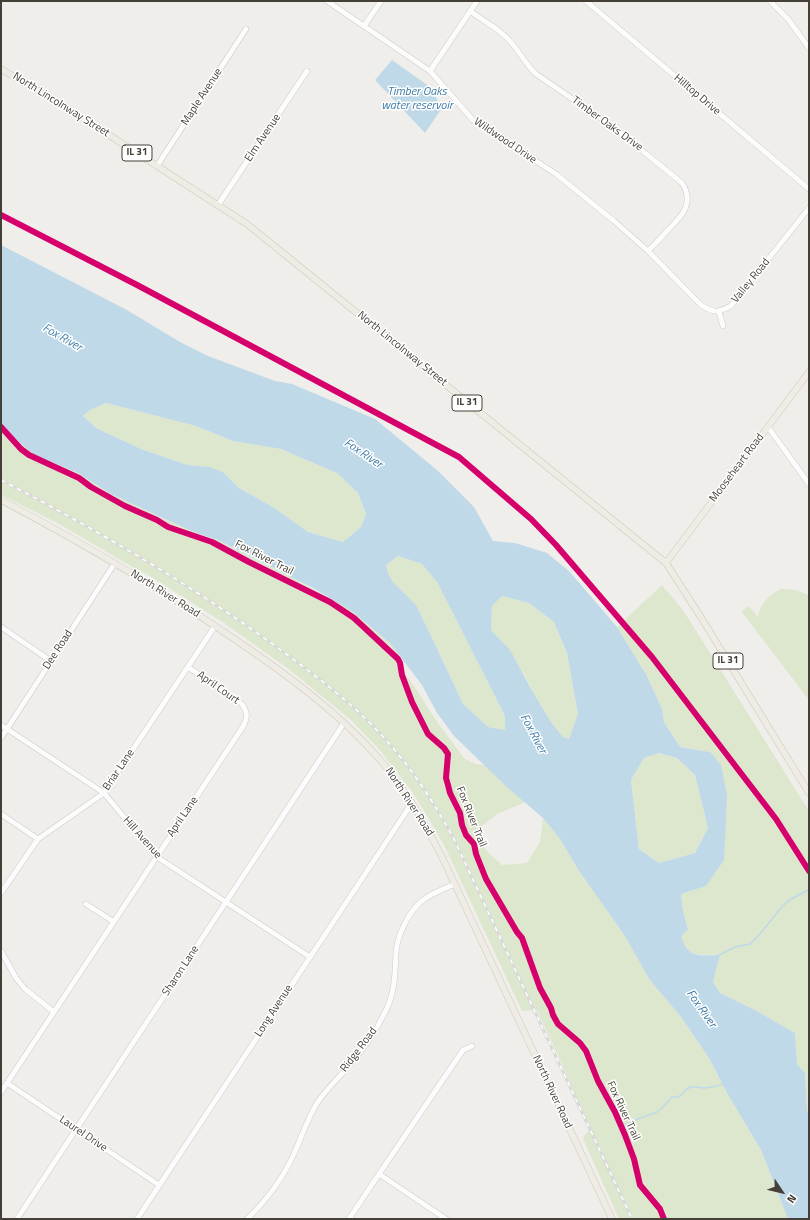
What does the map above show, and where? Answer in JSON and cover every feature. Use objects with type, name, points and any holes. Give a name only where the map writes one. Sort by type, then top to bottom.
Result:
[{"type":"main road","name":"North Lincolnway Street","points":[[1,68],[59,102],[218,205],[270,241],[666,563],[809,793]]},
{"type":"main road","name":"Mooseheart Road","points":[[666,563],[809,372]]},
{"type":"main road","name":"North River Road","points":[[1,500],[67,535],[115,563],[170,596],[215,626],[297,684],[344,723],[383,763],[412,803],[456,884],[612,1219]]},
{"type":"street","name":"Wildwood Drive","points":[[327,1],[430,71],[473,120],[556,174],[648,251],[700,305],[710,311],[719,312]]},
{"type":"street","points":[[364,26],[381,1]]},
{"type":"street","points":[[430,71],[477,1]]},
{"type":"street","name":"Hilltop Drive","points":[[586,1],[809,190]]},
{"type":"street","points":[[770,1],[788,19],[809,48]]},
{"type":"street","name":"Timber Oaks Drive","points":[[470,11],[502,33],[536,74],[612,126],[682,183],[687,190],[688,199],[686,208],[682,216],[648,251]]},
{"type":"street","name":"Maple Avenue","points":[[157,166],[246,29]]},
{"type":"street","name":"Elm Avenue","points":[[218,205],[307,71]]},
{"type":"street","name":"Valley Road","points":[[719,312],[731,306],[809,208]]},
{"type":"street","points":[[719,312],[724,326]]},
{"type":"street","points":[[768,427],[809,484]]},
{"type":"street","name":"Dee Road","points":[[1,738],[115,563]]},
{"type":"street","name":"Briar Lane","points":[[1,893],[38,839],[104,793],[215,626]]},
{"type":"street","points":[[1,627],[51,661]]},
{"type":"street","name":"April Court","points":[[188,667],[242,704],[246,710]]},
{"type":"street","name":"April Lane","points":[[1,1092],[244,725],[247,717],[246,710]]},
{"type":"street","name":"Sharon Lane","points":[[17,1219],[344,723]]},
{"type":"street","name":"Hill Avenue","points":[[1,724],[104,793],[157,857],[310,957]]},
{"type":"street","name":"Long Avenue","points":[[136,1219],[412,803]]},
{"type":"street","points":[[1,814],[38,839]]},
{"type":"street","name":"Ridge Road","points":[[247,1219],[265,1200],[286,1170],[317,1103],[359,1054],[385,1014],[390,1002],[396,977],[397,943],[399,935],[407,920],[422,901],[429,896],[456,884]]},
{"type":"street","points":[[86,904],[114,922]]},
{"type":"street","points":[[1,951],[16,978],[25,989],[54,1012]]},
{"type":"street","points":[[349,1219],[463,1050],[472,1046]]},
{"type":"street","name":"Laurel Drive","points":[[7,1083],[159,1185]]},
{"type":"street","points":[[379,1174],[446,1219]]},
{"type":"green space","points":[[106,403],[196,426],[233,441],[281,449],[337,473],[358,493],[366,514],[361,527],[343,542],[308,532],[273,507],[239,488],[223,472],[209,467],[188,465],[141,449],[96,428],[83,416],[90,410]]},
{"type":"green space","points":[[1,423],[15,438],[42,459],[78,473],[111,494],[199,534],[218,540],[288,575],[353,612],[390,643],[401,657],[396,662],[398,669],[408,678],[438,723],[464,758],[475,764],[484,765],[526,802],[497,814],[476,831],[483,846],[502,865],[527,863],[540,842],[543,818],[560,839],[579,871],[625,936],[649,979],[681,1017],[709,1058],[727,1093],[761,1150],[788,1219],[619,1219],[583,1139],[586,1133],[590,1130],[537,1010],[522,1011],[445,847],[413,793],[379,749],[351,720],[290,670],[224,623],[145,573],[139,571],[61,525],[1,495]]},
{"type":"green space","points":[[398,556],[422,564],[437,582],[505,716],[505,730],[488,727],[463,704],[416,606],[393,582],[388,573],[386,565]]},
{"type":"green space","points":[[662,585],[683,610],[809,811],[809,1114],[807,1111],[805,1073],[797,1064],[795,1033],[755,1010],[720,993],[713,982],[720,955],[700,955],[691,952],[687,949],[680,936],[688,928],[683,911],[681,894],[706,886],[710,752],[680,747],[664,722],[662,709],[647,676],[617,627]]},
{"type":"green space","points":[[781,589],[796,590],[809,596],[809,700],[741,611],[749,606],[758,617],[763,603],[772,594]]},
{"type":"green space","points":[[502,596],[529,603],[554,622],[567,653],[578,714],[570,739],[563,737],[551,722],[524,674],[491,630],[492,606]]},
{"type":"green space","points":[[659,753],[677,758],[695,775],[708,828],[695,853],[659,863],[639,849],[631,780],[644,758]]},
{"type":"water","name":"Timber Oaks water reservoir","points":[[392,60],[430,87],[442,108],[425,133],[375,80]]},
{"type":"water","name":"Fox River","points":[[1,245],[127,310],[180,342],[208,356],[275,381],[292,384],[375,419],[437,470],[474,507],[493,541],[515,543],[547,553],[569,571],[617,627],[647,676],[662,709],[664,722],[680,747],[710,752],[721,765],[727,796],[724,860],[706,886],[681,894],[683,911],[688,929],[681,936],[687,949],[691,952],[701,955],[720,955],[713,982],[720,993],[755,1010],[795,1033],[797,1064],[805,1073],[807,1111],[809,1114],[809,1219],[788,1219],[761,1150],[727,1093],[709,1058],[681,1017],[649,979],[625,936],[579,871],[560,839],[543,818],[508,788],[454,736],[437,713],[422,685],[390,643],[353,612],[315,589],[218,540],[199,534],[111,494],[78,473],[33,454],[1,423]],"holes":[[[106,403],[196,426],[233,441],[281,449],[337,473],[358,493],[366,514],[361,527],[343,542],[308,532],[273,507],[239,488],[223,472],[209,467],[188,465],[141,449],[96,428],[83,416],[90,410]],[[398,556],[422,564],[437,582],[505,716],[505,730],[488,727],[463,704],[416,605],[393,582],[386,565]],[[502,596],[529,603],[554,622],[567,653],[578,714],[569,739],[563,737],[551,722],[510,650],[491,630],[492,606]],[[659,753],[677,758],[695,775],[708,828],[695,853],[659,863],[639,849],[631,780],[644,758]]]},
{"type":"waterway","points":[[719,955],[735,947],[750,944],[788,901],[809,890]]},
{"type":"waterway","points":[[623,1127],[635,1120],[657,1112],[672,1097],[679,1097],[688,1088],[707,1088],[722,1084]]},
{"type":"railway","points":[[1,480],[108,538],[245,624],[334,691],[361,714],[396,751],[422,787],[453,837],[632,1219]]},
{"type":"cycle path","points":[[1,215],[139,286],[459,457],[531,519],[556,545],[652,657],[776,819],[809,871]]},
{"type":"cycle path","name":"Fox River Trail","points":[[1,427],[21,449],[29,455],[79,478],[91,487],[125,506],[157,520],[168,527],[212,542],[330,602],[354,618],[398,659],[412,702],[428,734],[444,748],[448,754],[446,778],[450,793],[460,813],[462,825],[466,835],[474,844],[476,854],[486,879],[522,938],[540,988],[558,1024],[580,1043],[586,1051],[598,1081],[615,1112],[625,1135],[634,1159],[640,1185],[660,1209],[664,1219]]}]
